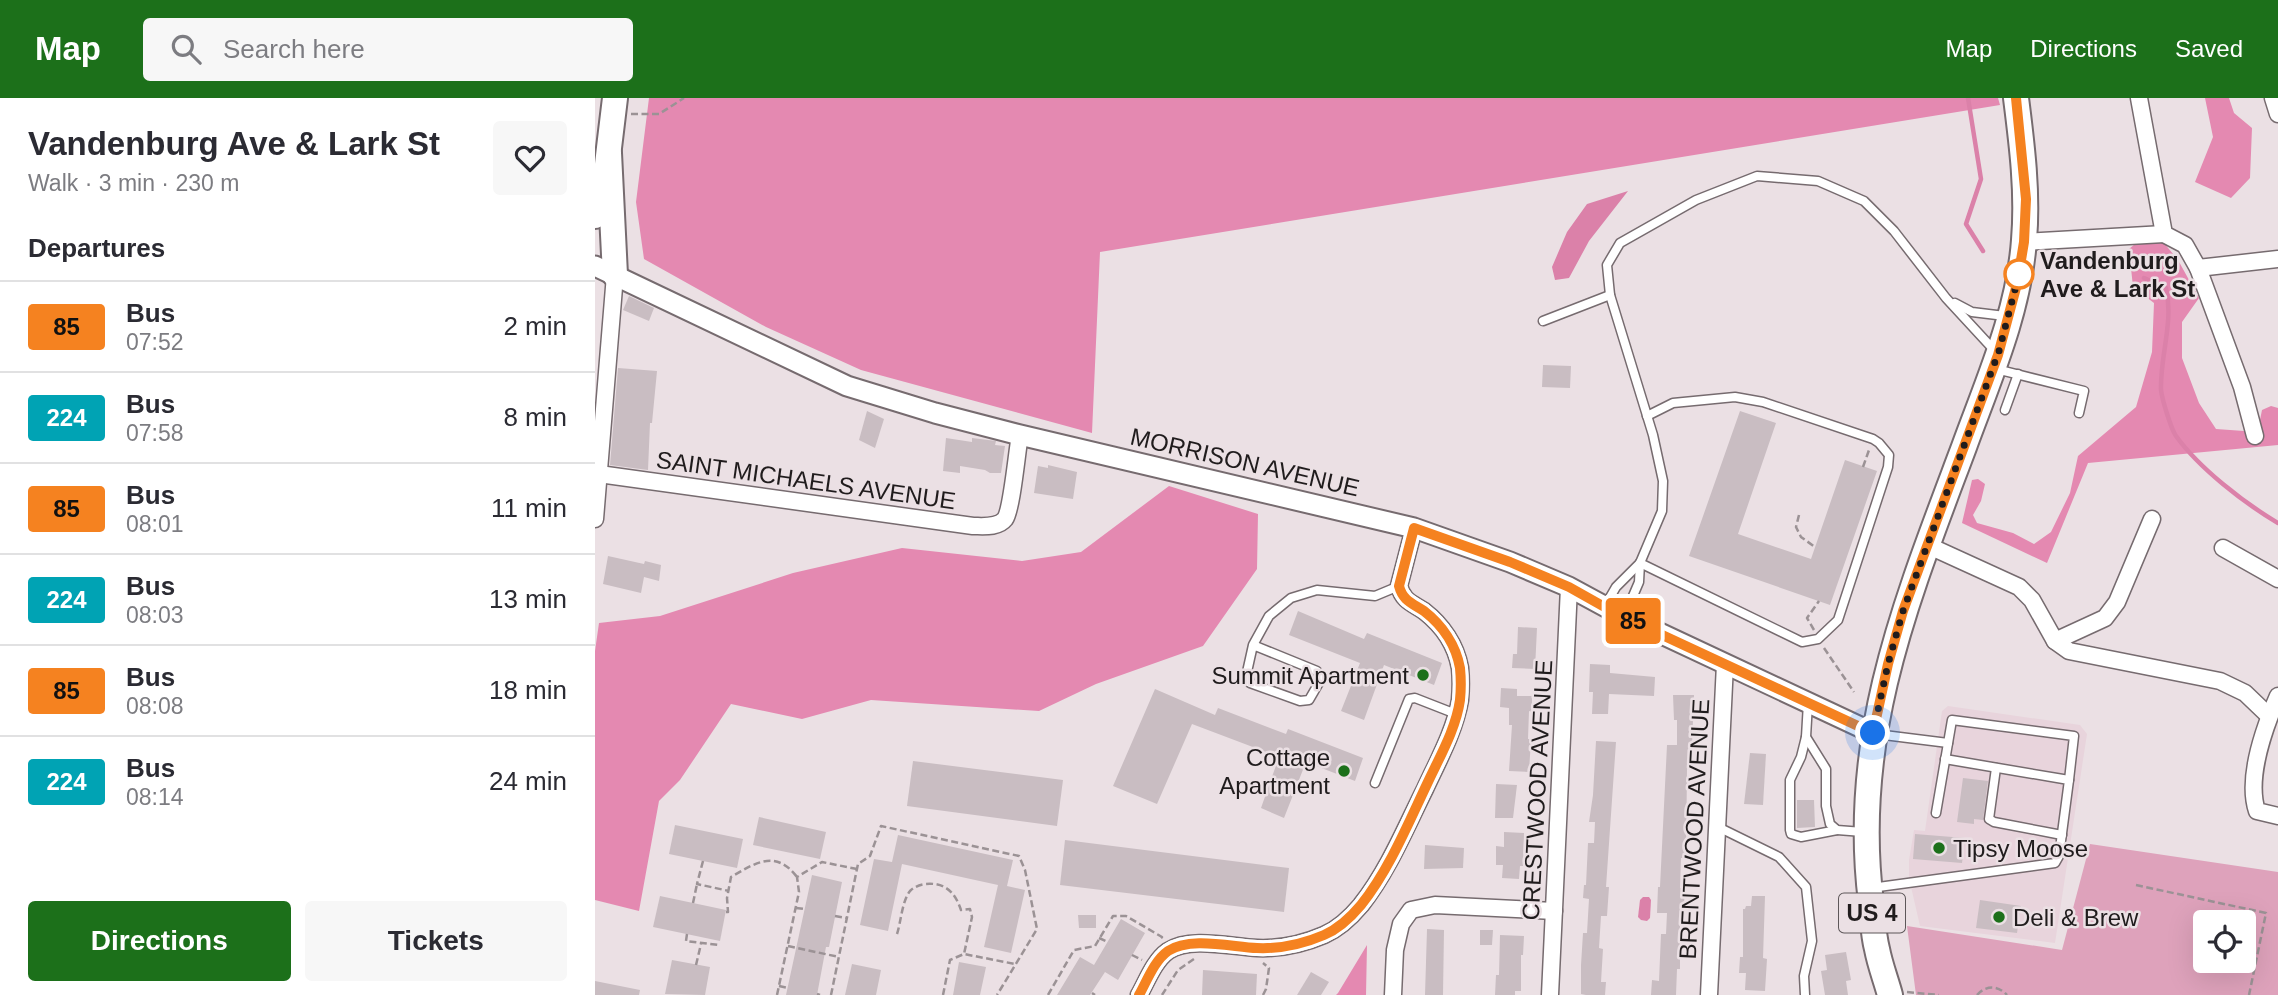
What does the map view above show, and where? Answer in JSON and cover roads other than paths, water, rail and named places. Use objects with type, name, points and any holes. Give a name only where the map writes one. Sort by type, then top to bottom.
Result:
[{"type":"main road","name":"US 4","points":[[1890,993],[1877,948],[1865,832],[1873,733],[1903,611],[1995,361],[2017,284],[2024,242],[2026,199],[2016,98]]},
{"type":"main road","points":[[595,216],[605,181],[615,106]]},
{"type":"main road","points":[[605,271],[609,153]]},
{"type":"street","points":[[2139,98],[2164,234]]},
{"type":"street","points":[[2273,98],[2278,114]]},
{"type":"street","points":[[2024,242],[2164,234],[2185,245],[2198,268],[2235,365],[2255,436]]},
{"type":"street","points":[[2198,268],[2278,259]]},
{"type":"street","points":[[595,519],[600,474],[605,271]]},
{"type":"street","name":"MORRISON AVENUE","points":[[605,271],[847,386],[1020,435],[1414,528],[1510,562],[1569,587],[1624,617],[1873,733]]},
{"type":"street","name":"SAINT MICHAELS AVENUE","points":[[600,474],[972,526],[996,525],[1005,519],[1020,435]]},
{"type":"street","points":[[2055,641],[2105,618],[2117,602],[2152,519]]},
{"type":"street","points":[[1139,995],[1154,967],[1165,953],[1174,948],[1202,943],[1259,948],[1285,947],[1328,933],[1346,921],[1361,905],[1379,878],[1438,760],[1460,701],[1461,681],[1455,651],[1447,634],[1436,622],[1405,600],[1399,586],[1414,528]]},
{"type":"street","points":[[1927,545],[2019,587],[2032,600],[2055,641],[2070,651],[2220,681],[2245,693],[2269,716]]},
{"type":"street","points":[[2223,548],[2278,579]]},
{"type":"street","name":"CRESTWOOD AVENUE","points":[[1550,995],[1569,587]]},
{"type":"street","name":"BRENTWOOD AVENUE","points":[[1709,995],[1725,664]]},
{"type":"street","points":[[2278,696],[2269,716],[2255,771],[2254,800],[2257,811],[2278,816]]},
{"type":"street","points":[[1394,995],[1398,937],[1401,924],[1411,910],[1435,905],[1554,911]]},
{"type":"lane","points":[[1624,617],[1639,582],[1640,563],[1663,510],[1663,481],[1647,416],[1610,295],[1607,265],[1620,243],[1696,201],[1757,176],[1818,181],[1864,201],[1894,231],[1995,361],[2018,374],[2084,391],[2079,413]]},
{"type":"lane","points":[[1543,321],[1610,295]]},
{"type":"lane","points":[[1946,298],[1972,312],[2009,316]]},
{"type":"lane","points":[[2005,410],[2018,374]]},
{"type":"lane","points":[[1640,563],[1802,642],[1818,639],[1838,620],[1888,467],[1889,455],[1873,439],[1763,402],[1735,397],[1673,403],[1647,416]]},
{"type":"lane","points":[[1604,607],[1616,587],[1640,563]]},
{"type":"lane","points":[[1253,645],[1317,671],[1320,681],[1309,700],[1300,701],[1250,683],[1247,673],[1253,645],[1269,615],[1291,598],[1317,590],[1375,596],[1399,586]]},
{"type":"lane","points":[[1375,783],[1409,699],[1415,698],[1456,714]]},
{"type":"lane","points":[[1808,701],[1806,737],[1801,757],[1790,780],[1791,834],[1801,837],[1837,830],[1865,832]]},
{"type":"lane","points":[[1869,888],[2055,863],[2059,856],[2074,736],[1952,720],[1936,813]]},
{"type":"lane","points":[[1873,733],[1948,743]]},
{"type":"lane","points":[[1806,737],[1826,769],[1826,813],[1830,824],[1837,830]]},
{"type":"lane","points":[[1945,759],[2069,780]]},
{"type":"lane","points":[[1996,768],[1989,819],[2062,835]]},
{"type":"lane","points":[[1716,826],[1779,857],[1806,887],[1812,941],[1804,976],[1805,995]]},
{"type":"waterway","points":[[1968,98],[1981,179],[1966,224],[1983,251]]},
{"type":"waterway","points":[[2144,278],[2166,288],[2168,326],[2161,390],[2174,432],[2209,472],[2278,523]]},
{"type":"place","name":"Vandenburg Ave & Lark St","points":[[2019,274]]},
{"type":"place","name":"Summit Apartment","points":[[1423,675]]},
{"type":"place","name":"Cottage Apartment","points":[[1344,771]]},
{"type":"place","name":"Tipsy Moose","points":[[1939,848]]},
{"type":"place","name":"Deli & Brew","points":[[1999,917]]}]
